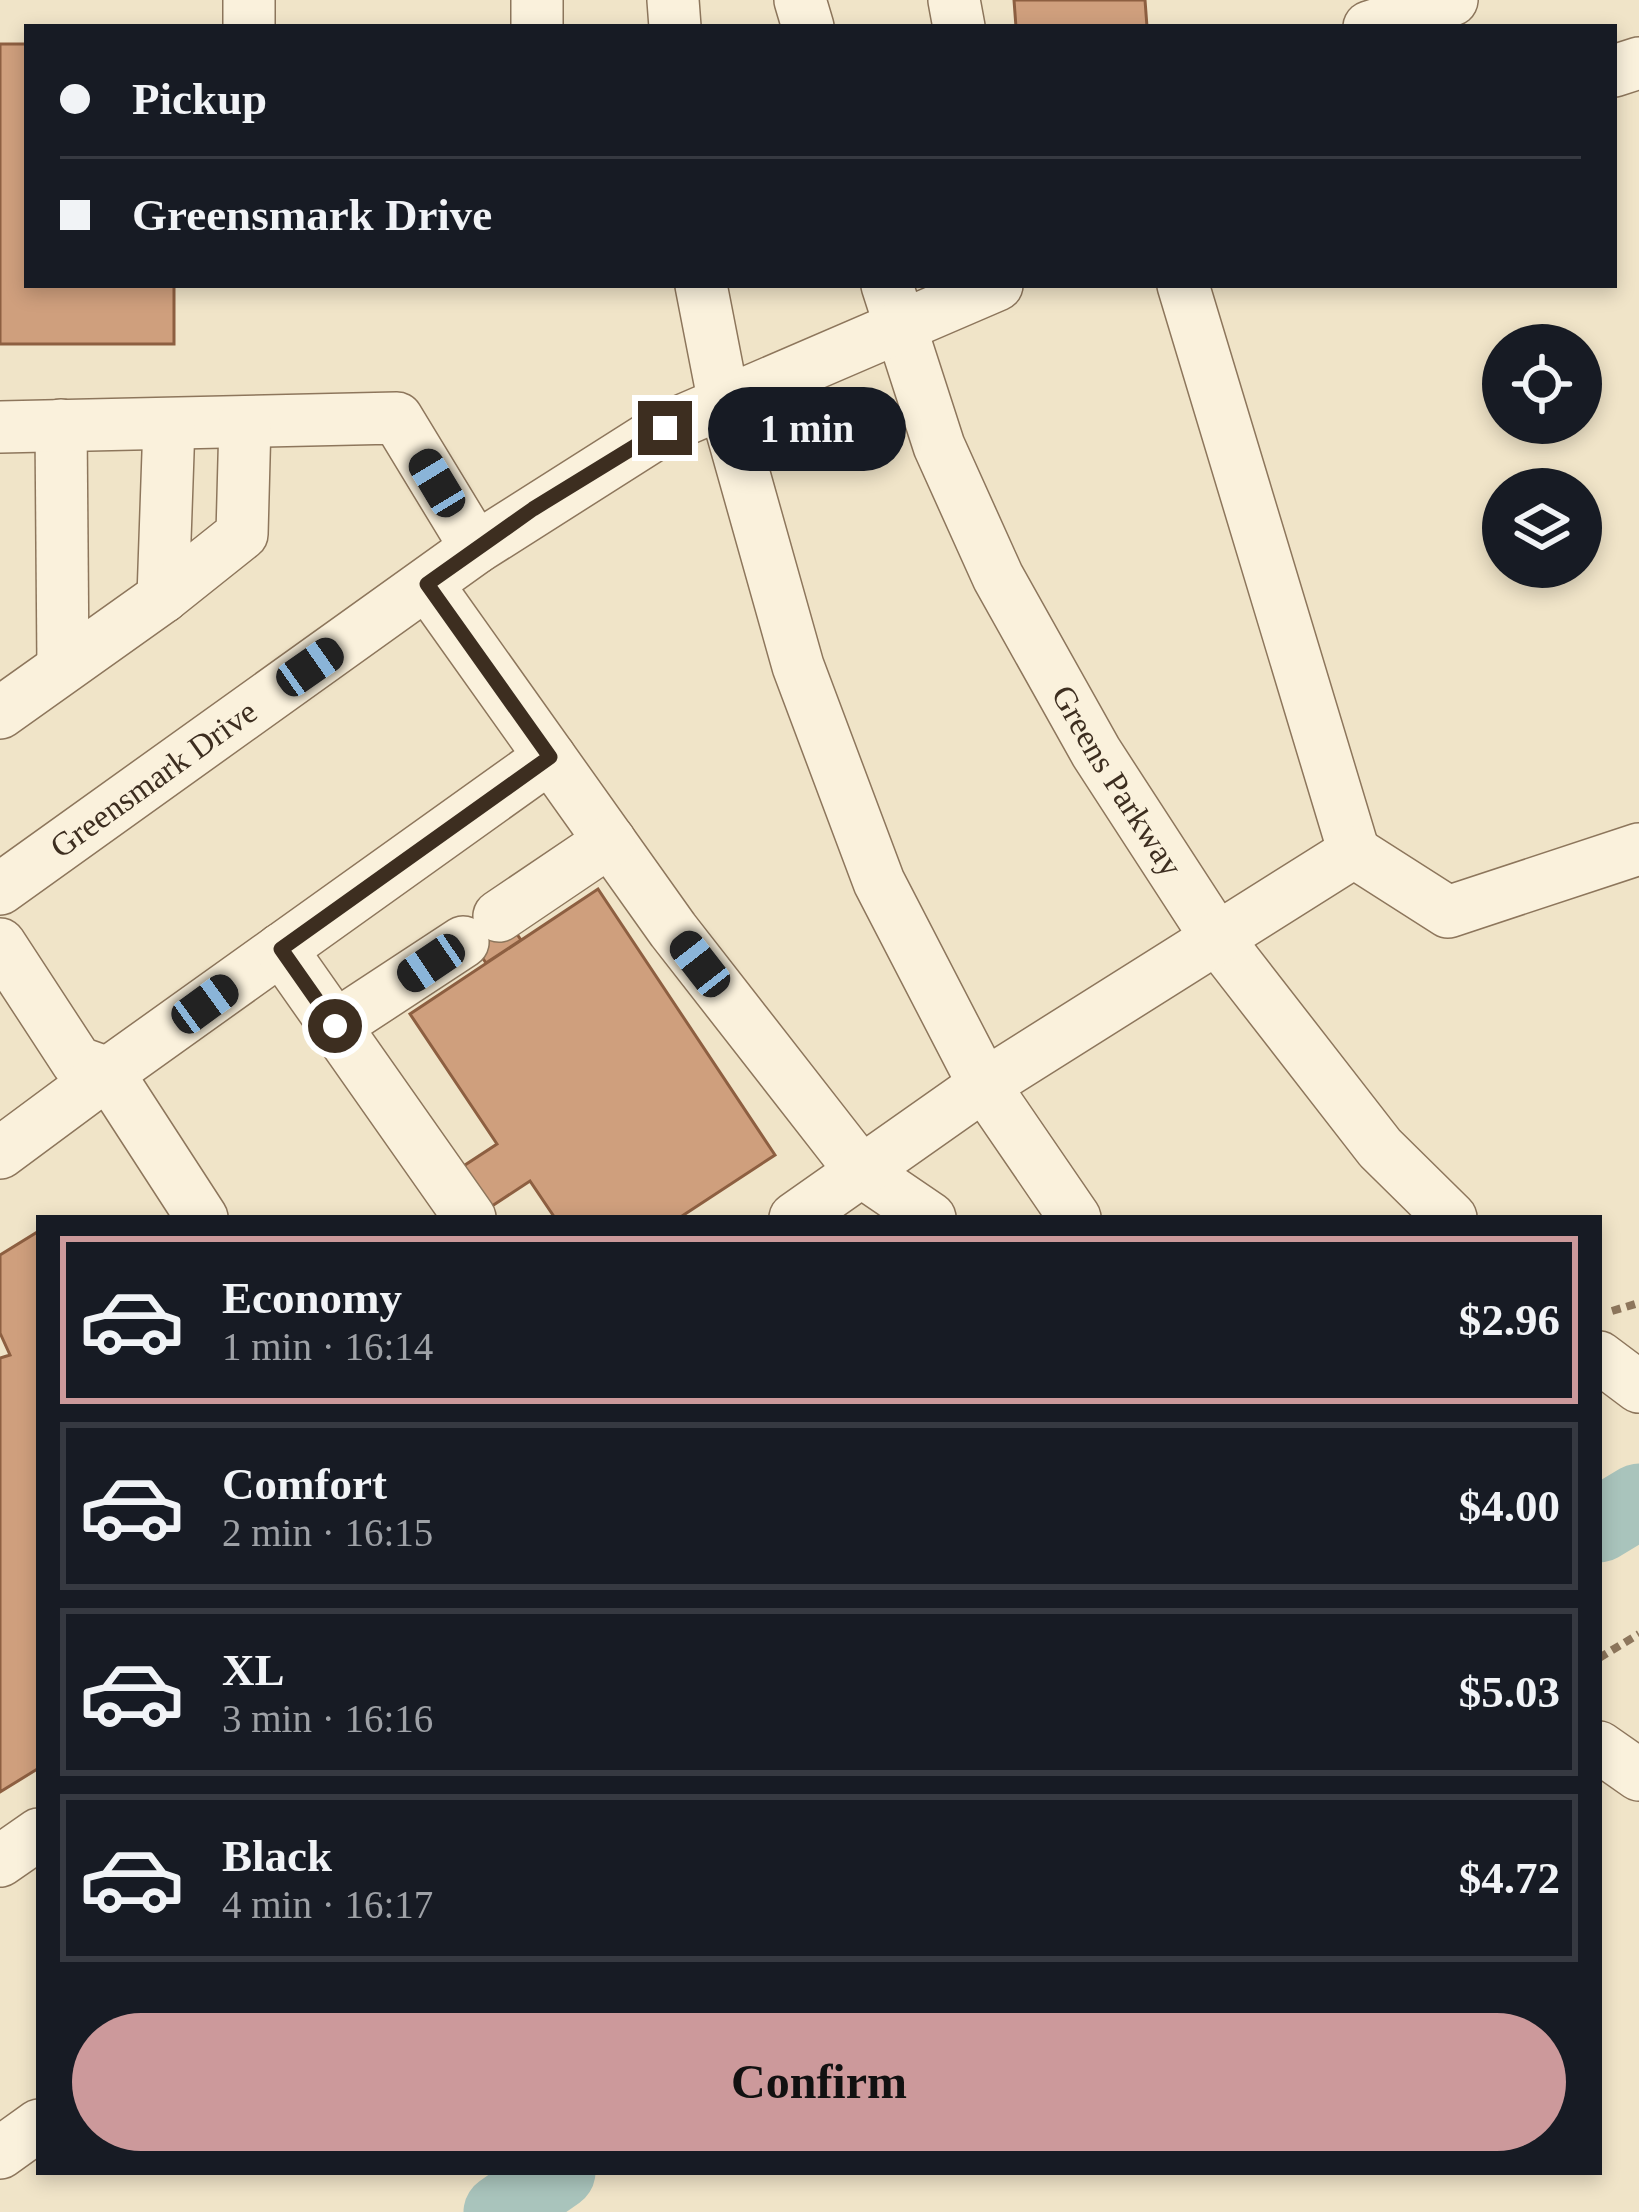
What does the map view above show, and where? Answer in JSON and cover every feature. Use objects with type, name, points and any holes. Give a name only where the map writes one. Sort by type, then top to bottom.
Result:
[{"type":"street","points":[[1378,24],[1452,0]]},
{"type":"street","points":[[702,288],[724,403],[798,666],[879,882],[984,1085],[1073,1215]]},
{"type":"street","name":"Greensmark Drive","points":[[0,889],[476,548],[665,428],[724,403],[894,306],[982,288]]},
{"type":"street","points":[[1184,288],[1354,852],[1448,912],[1639,849]]},
{"type":"street","name":"Greens Parkway","points":[[894,306],[939,446],[998,577],[1096,752],[1216,937],[1379,1148],[1448,1215]]},
{"type":"street","points":[[0,427],[397,418],[476,548]]},
{"type":"street","points":[[0,713],[163,597],[242,534],[245,422]]},
{"type":"street","points":[[163,597],[169,424]]},
{"type":"street","points":[[61,425],[63,666]]},
{"type":"street","points":[[427,584],[673,930],[861,1171],[926,1215]]},
{"type":"street","points":[[0,1153],[550,757]]},
{"type":"street","points":[[335,1026],[610,841]]},
{"type":"street","points":[[799,1215],[984,1085],[1354,852]]},
{"type":"street","points":[[0,944],[77,1061],[108,1073],[200,1215]]},
{"type":"street","points":[[281,949],[468,1215]]},
{"type":"street","points":[[1602,1359],[1639,1387]]},
{"type":"street","points":[[1602,1749],[1639,1775]]},
{"type":"street","points":[[0,1861],[36,1836]]},
{"type":"street","points":[[0,2153],[36,2127]]},
{"type":"path","points":[[1602,1314],[1639,1303]]},
{"type":"path","points":[[1602,1656],[1639,1634]]},
{"type":"building","points":[[1014,0],[1145,0],[1147,24],[1016,24]]},
{"type":"building","points":[[0,44],[24,44],[24,288],[174,288],[174,344],[0,344]]},
{"type":"building","points":[[598,889],[775,1155],[684,1215],[553,1215],[530,1181],[489,1208],[462,1167],[497,1144],[410,1014]]},
{"type":"building","points":[[497,905],[521,940],[486,963],[463,929]]},
{"type":"building","points":[[36,1233],[36,1770],[0,1792],[0,1358],[10,1355],[0,1333],[0,1255]]},
{"type":"waterway","points":[[1602,1523],[1639,1501]]},
{"type":"waterway","points":[[501,2212],[554,2175]]},
{"type":"route","points":[[335,1026],[281,949],[550,757],[427,584],[533,509],[665,428]]}]
